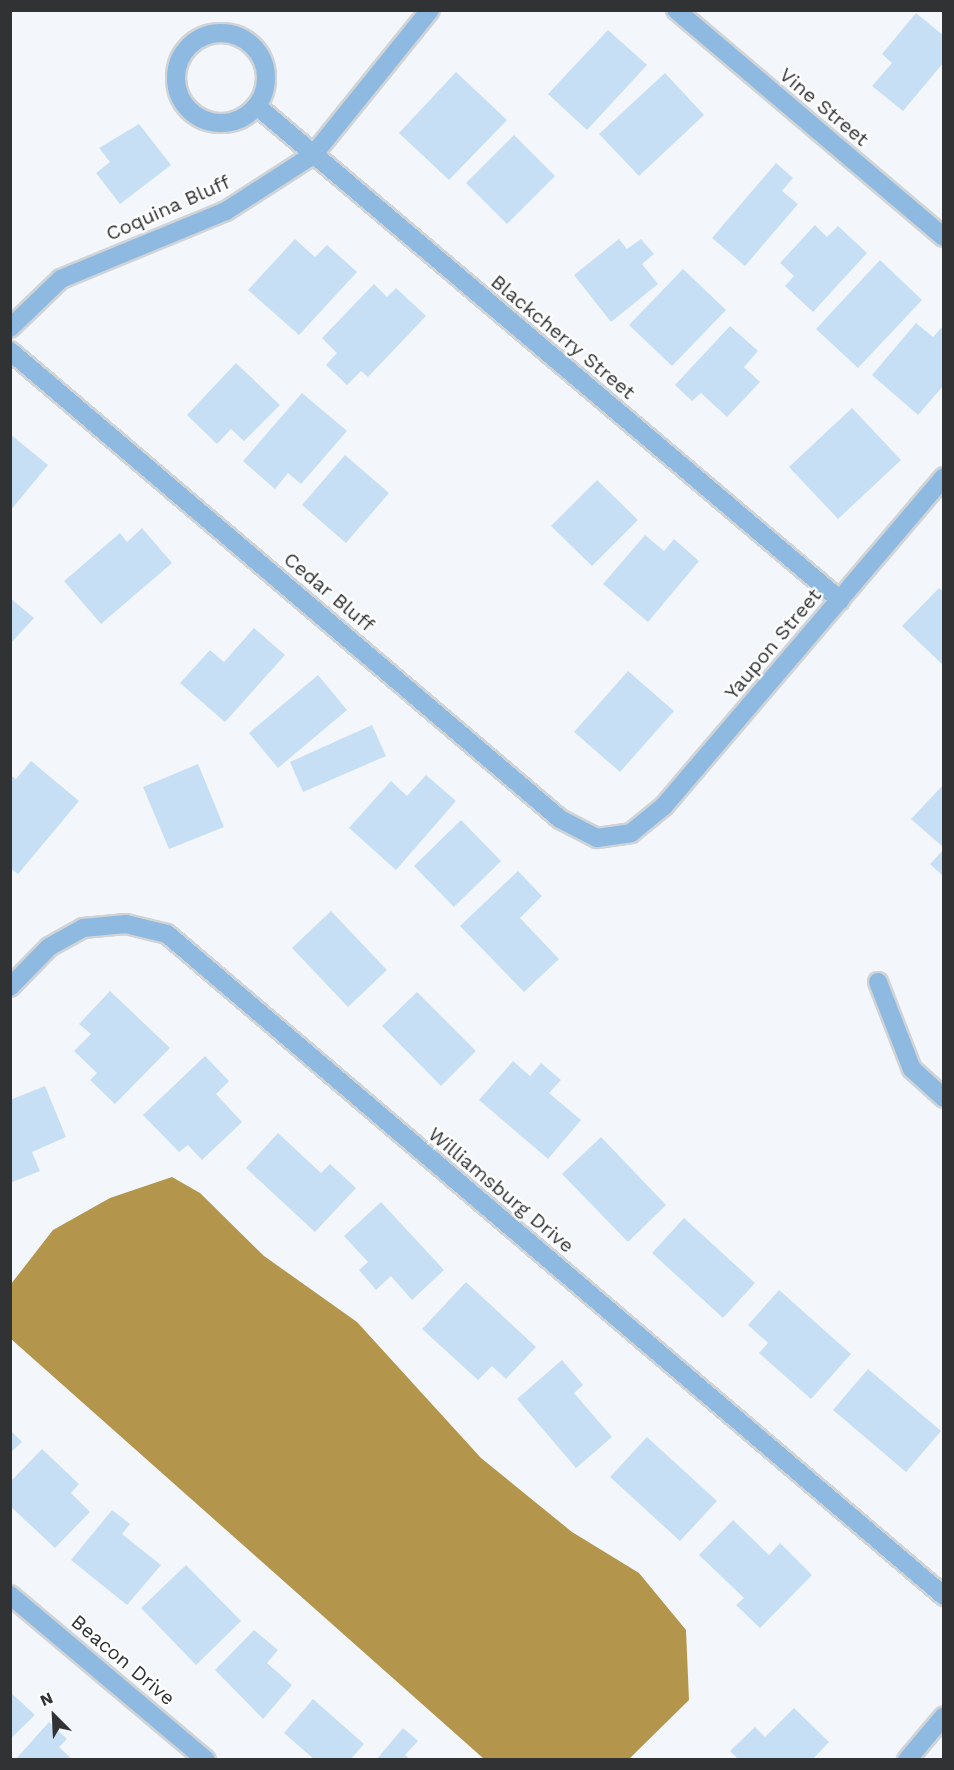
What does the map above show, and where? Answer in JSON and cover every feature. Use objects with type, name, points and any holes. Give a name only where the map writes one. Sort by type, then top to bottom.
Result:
[{"type":"street","name":"Coquina Bluff","points":[[10,328],[61,279],[226,212],[313,155],[430,10]]},
{"type":"street","name":"Vine Street","points":[[676,10],[944,237]]},
{"type":"street","points":[[221,32],[242,36],[257,49],[267,68],[266,88],[258,107],[241,120],[221,124],[201,120],[185,106],[176,88],[176,68],[185,49],[201,36],[221,32]]},
{"type":"street","name":"Blackcherry Street","points":[[258,107],[840,600]]},
{"type":"street","name":"Cedar Bluff","points":[[10,351],[560,819],[597,838],[631,833]]},
{"type":"street","name":"Yaupon Street","points":[[631,833],[664,806],[944,477]]},
{"type":"street","name":"Williamsburg Drive","points":[[10,987],[49,947],[83,928],[126,924],[167,934],[944,1596]]},
{"type":"street","points":[[878,982],[912,1069],[944,1098]]},
{"type":"street","name":"Beacon Drive","points":[[10,1595],[206,1760]]},
{"type":"street","points":[[907,1760],[944,1716]]},
{"type":"shaded area","points":[[172,1177],[200,1193],[264,1256],[357,1322],[481,1458],[572,1532],[639,1573],[686,1630],[689,1700],[629,1759],[484,1759],[11,1339],[11,1284],[53,1230],[110,1198]]},
{"type":"building","points":[[916,13],[944,36],[944,62],[903,111],[872,86],[892,63],[882,54]]},
{"type":"building","points":[[608,30],[647,65],[587,130],[548,94]]},
{"type":"building","points":[[456,72],[507,120],[449,180],[399,133]]},
{"type":"building","points":[[665,73],[704,115],[639,176],[599,134]]},
{"type":"building","points":[[139,124],[171,165],[120,204],[96,173],[110,162],[99,148]]},
{"type":"building","points":[[514,135],[555,176],[507,224],[466,183]]},
{"type":"building","points":[[776,163],[793,178],[782,191],[798,204],[745,266],[712,238]]},
{"type":"building","points":[[815,225],[827,237],[838,226],[867,253],[813,312],[785,286],[794,276],[780,263]]},
{"type":"building","points":[[295,239],[315,257],[327,245],[357,272],[299,335],[248,290]]},
{"type":"building","points":[[619,239],[627,249],[641,239],[654,254],[642,264],[658,284],[611,322],[574,275]]},
{"type":"building","points":[[880,260],[922,300],[858,368],[816,329]]},
{"type":"building","points":[[683,269],[726,310],[672,366],[629,325]]},
{"type":"building","points":[[374,284],[387,297],[396,288],[426,316],[368,377],[361,371],[347,385],[326,365],[337,353],[322,338]]},
{"type":"building","points":[[916,323],[933,337],[944,325],[944,385],[918,415],[872,375]]},
{"type":"building","points":[[730,326],[758,351],[744,367],[760,382],[727,417],[701,393],[692,401],[675,385]]},
{"type":"building","points":[[236,363],[280,405],[244,441],[231,429],[217,444],[187,415]]},
{"type":"building","points":[[302,393],[347,431],[301,484],[288,473],[275,489],[243,461]]},
{"type":"building","points":[[852,408],[901,460],[838,519],[789,467]]},
{"type":"building","points":[[10,434],[48,465],[10,511]]},
{"type":"building","points":[[345,455],[389,493],[346,543],[302,505]]},
{"type":"building","points":[[597,480],[638,520],[592,566],[551,526]]},
{"type":"building","points":[[142,528],[172,563],[101,624],[64,581],[120,533],[127,542]]},
{"type":"building","points":[[645,535],[664,551],[674,539],[699,561],[648,622],[603,584]]},
{"type":"building","points":[[939,588],[944,592],[944,666],[902,626]]},
{"type":"building","points":[[10,598],[34,618],[10,644]]},
{"type":"building","points":[[254,628],[285,655],[225,722],[180,683],[210,650],[224,662]]},
{"type":"building","points":[[628,671],[674,711],[620,772],[574,732]]},
{"type":"building","points":[[318,675],[347,710],[278,768],[249,733]]},
{"type":"building","points":[[372,725],[386,756],[303,792],[290,762]]},
{"type":"building","points":[[31,761],[79,801],[18,874],[10,868],[10,775],[16,779]]},
{"type":"building","points":[[198,764],[224,827],[169,849],[143,787]]},
{"type":"building","points":[[426,775],[456,801],[396,870],[349,828],[391,781],[407,796]]},
{"type":"building","points":[[944,784],[944,848],[911,819]]},
{"type":"building","points":[[461,820],[501,861],[454,907],[414,866]]},
{"type":"building","points":[[944,849],[944,877],[930,864]]},
{"type":"building","points":[[518,871],[542,896],[520,918],[559,959],[524,992],[460,926]]},
{"type":"building","points":[[331,911],[387,970],[348,1007],[292,948]]},
{"type":"building","points":[[110,991],[170,1048],[115,1104],[90,1080],[97,1073],[74,1051],[91,1034],[79,1024]]},
{"type":"building","points":[[417,992],[476,1051],[441,1086],[382,1026]]},
{"type":"building","points":[[205,1056],[229,1081],[216,1094],[242,1122],[202,1160],[188,1145],[179,1152],[143,1115]]},
{"type":"building","points":[[513,1061],[530,1076],[541,1063],[561,1080],[549,1093],[581,1120],[548,1159],[479,1100]]},
{"type":"building","points":[[45,1086],[66,1137],[32,1152],[40,1171],[10,1183],[10,1100]]},
{"type":"building","points":[[278,1133],[321,1173],[330,1164],[356,1188],[315,1232],[246,1168]]},
{"type":"building","points":[[601,1137],[666,1205],[628,1242],[562,1174]]},
{"type":"building","points":[[381,1202],[444,1270],[412,1300],[391,1276],[376,1290],[359,1270],[368,1262],[344,1236]]},
{"type":"building","points":[[684,1218],[755,1283],[723,1318],[652,1253]]},
{"type":"building","points":[[466,1282],[536,1347],[506,1379],[492,1366],[478,1380],[422,1329]]},
{"type":"building","points":[[779,1290],[851,1354],[811,1399],[759,1353],[768,1343],[748,1325]]},
{"type":"building","points":[[562,1360],[583,1385],[574,1393],[612,1437],[576,1468],[517,1399]]},
{"type":"building","points":[[868,1369],[941,1431],[906,1472],[833,1410]]},
{"type":"building","points":[[10,1430],[22,1442],[10,1453]]},
{"type":"building","points":[[647,1437],[717,1501],[680,1541],[610,1477]]},
{"type":"building","points":[[42,1449],[79,1484],[71,1493],[90,1512],[55,1548],[10,1506],[10,1482]]},
{"type":"building","points":[[112,1510],[130,1524],[122,1534],[161,1565],[127,1605],[71,1560]]},
{"type":"building","points":[[733,1520],[769,1555],[780,1543],[812,1575],[760,1628],[736,1605],[744,1598],[699,1555]]},
{"type":"building","points":[[186,1565],[241,1621],[196,1665],[141,1608]]},
{"type":"building","points":[[254,1630],[278,1650],[267,1663],[292,1685],[263,1719],[215,1670]]},
{"type":"building","points":[[10,1692],[35,1715],[10,1739]]},
{"type":"building","points":[[313,1699],[364,1744],[350,1760],[315,1760],[284,1733]]},
{"type":"building","points":[[794,1708],[829,1742],[812,1760],[739,1760],[730,1751],[755,1727],[765,1737]]},
{"type":"building","points":[[49,1722],[67,1739],[59,1747],[73,1760],[15,1760]]},
{"type":"building","points":[[403,1728],[418,1741],[405,1755],[411,1760],[376,1760]]}]
